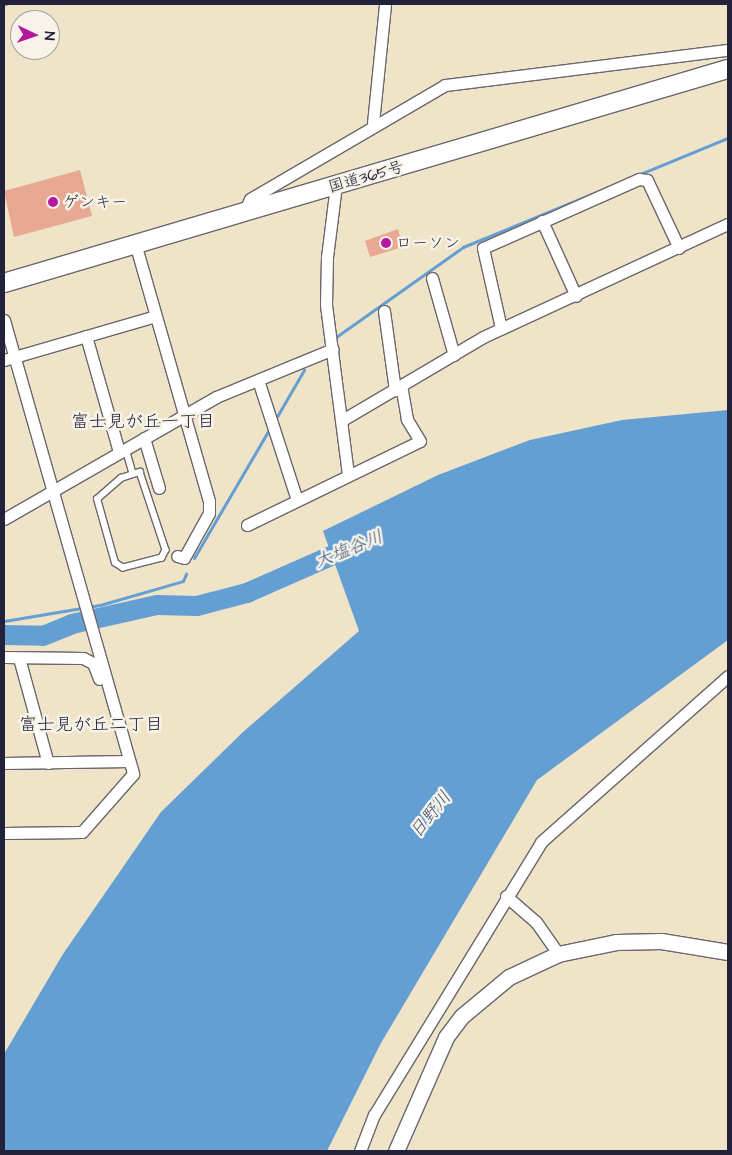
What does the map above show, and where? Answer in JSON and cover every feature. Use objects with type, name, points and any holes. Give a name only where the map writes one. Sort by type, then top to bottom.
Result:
[{"type":"highway","name":"国道365号","points":[[4,283],[135,242],[244,212],[728,69]]},
{"type":"main road","points":[[396,1151],[446,1037],[462,1016],[509,977],[558,954],[639,941],[728,952]]},
{"type":"street","points":[[373,123],[385,4]]},
{"type":"street","points":[[244,212],[250,198],[343,146],[373,123],[455,83],[728,50]]},
{"type":"street","points":[[501,328],[482,248],[638,179],[647,180],[679,248]]},
{"type":"street","points":[[336,185],[326,281],[333,349],[344,419],[348,476]]},
{"type":"street","points":[[542,222],[576,296]]},
{"type":"street","points":[[344,419],[501,328],[576,296],[728,224]]},
{"type":"street","points":[[135,242],[210,508],[184,558],[177,556]]},
{"type":"street","points":[[432,278],[454,355]]},
{"type":"street","points":[[247,525],[420,442],[407,419],[398,388],[384,311]]},
{"type":"street","points":[[9,359],[156,316]]},
{"type":"street","points":[[4,320],[9,359],[84,600],[134,774],[82,832],[4,832]]},
{"type":"street","points":[[86,336],[123,451]]},
{"type":"street","points":[[4,519],[185,414],[258,380],[333,349]]},
{"type":"street","points":[[258,380],[297,500]]},
{"type":"street","points":[[144,438],[159,488]]},
{"type":"street","points":[[4,657],[88,660],[112,699]]},
{"type":"street","points":[[19,658],[48,763]]},
{"type":"street","points":[[360,1151],[374,1115],[506,896],[541,842],[728,676]]},
{"type":"street","points":[[4,763],[129,761]]},
{"type":"street","points":[[506,896],[536,922],[558,954]]},
{"type":"lane","points":[[123,451],[133,473]]},
{"type":"lane","points":[[133,473],[145,476],[166,550],[162,558],[123,568],[115,563],[97,499],[133,473]]},
{"type":"water","name":"日野川","points":[[728,410],[728,640],[537,780],[381,1043],[327,1151],[4,1151],[4,1054],[63,954],[161,812],[243,732],[359,631],[323,531],[438,475],[530,440],[622,420]]},
{"type":"building","points":[[80,170],[92,216],[14,237],[4,191]]},
{"type":"building","points":[[398,229],[403,247],[370,257],[365,241]]},
{"type":"waterway","points":[[336,337],[463,247],[728,138]]},
{"type":"waterway","points":[[275,420],[304,370]]},
{"type":"waterway","points":[[194,558],[270,428]]},
{"type":"waterway","name":"大塩谷川","points":[[4,635],[43,636],[72,624],[157,605],[197,606],[247,593],[356,545]]},
{"type":"waterway","points":[[4,621],[100,605],[183,581],[186,574]]},
{"type":"place","name":"ゲンキー","points":[[53,202]]},
{"type":"place","name":"ローソン","points":[[386,243]]},
{"type":"district","name":"富士見が丘一丁目","points":[[143,422]]},
{"type":"district","name":"富士見が丘二丁目","points":[[91,725]]}]
